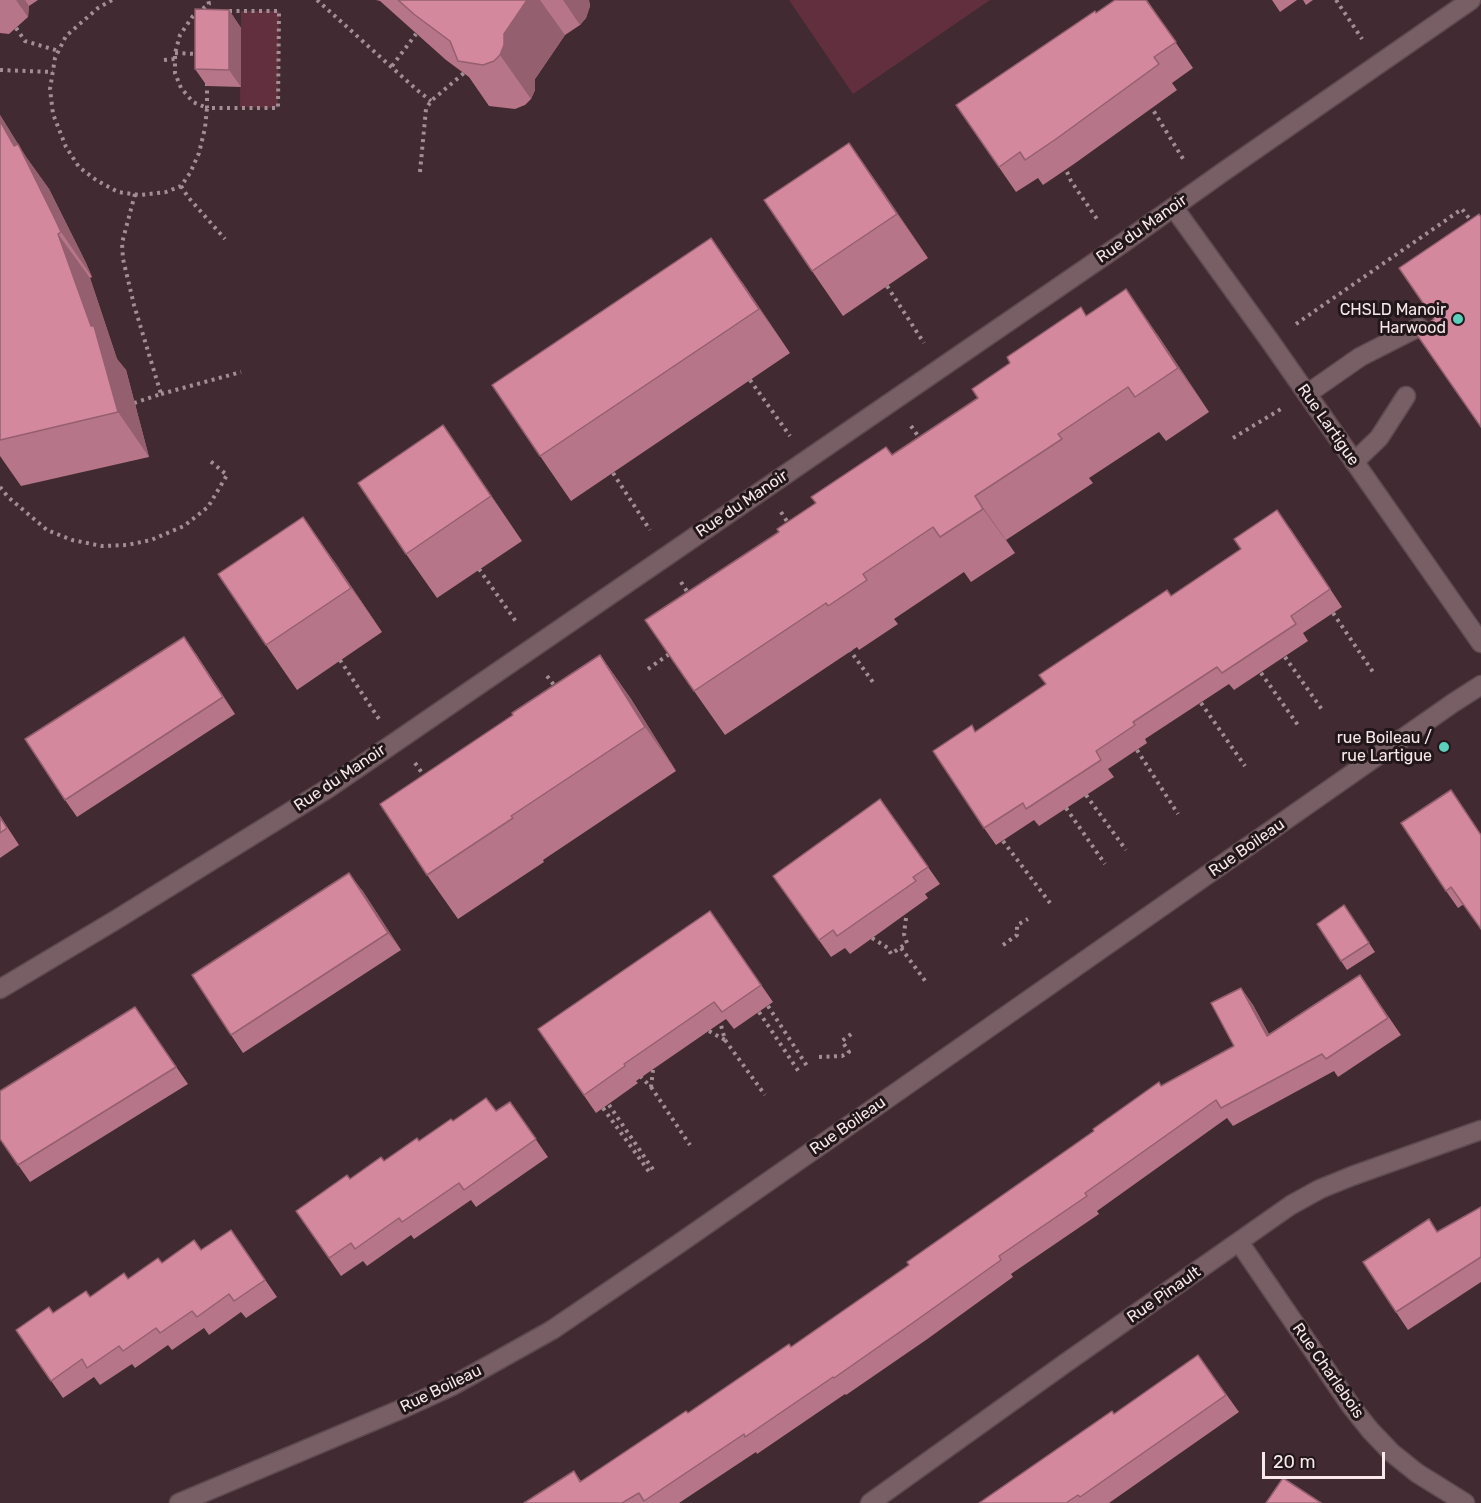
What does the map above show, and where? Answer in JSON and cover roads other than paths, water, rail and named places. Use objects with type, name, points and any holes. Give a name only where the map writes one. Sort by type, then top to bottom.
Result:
[{"type":"street","name":"Rue du Manoir","points":[[0,989],[327,789],[1174,208],[1471,0]]},
{"type":"street","name":"Rue Lartigue","points":[[1174,208],[1222,273],[1481,644]]},
{"type":"street","points":[[1307,394],[1360,357],[1419,327]]},
{"type":"street","points":[[1354,462],[1379,438],[1406,396]]},
{"type":"street","name":"Rue Boileau","points":[[179,1503],[452,1386],[552,1330],[855,1122],[1481,685]]},
{"type":"street","name":"Rue Pinault","points":[[870,1503],[1292,1205],[1320,1189],[1352,1176],[1481,1130]]},
{"type":"street","name":"Rue Charlebois","points":[[1239,1242],[1351,1406],[1370,1430],[1392,1453],[1418,1473],[1465,1503]]},
{"type":"place","name":"CHSLD Manoir Harwood","points":[[1458,319]]},
{"type":"place","name":"rue Boileau / rue Lartigue","points":[[1444,747]]}]
